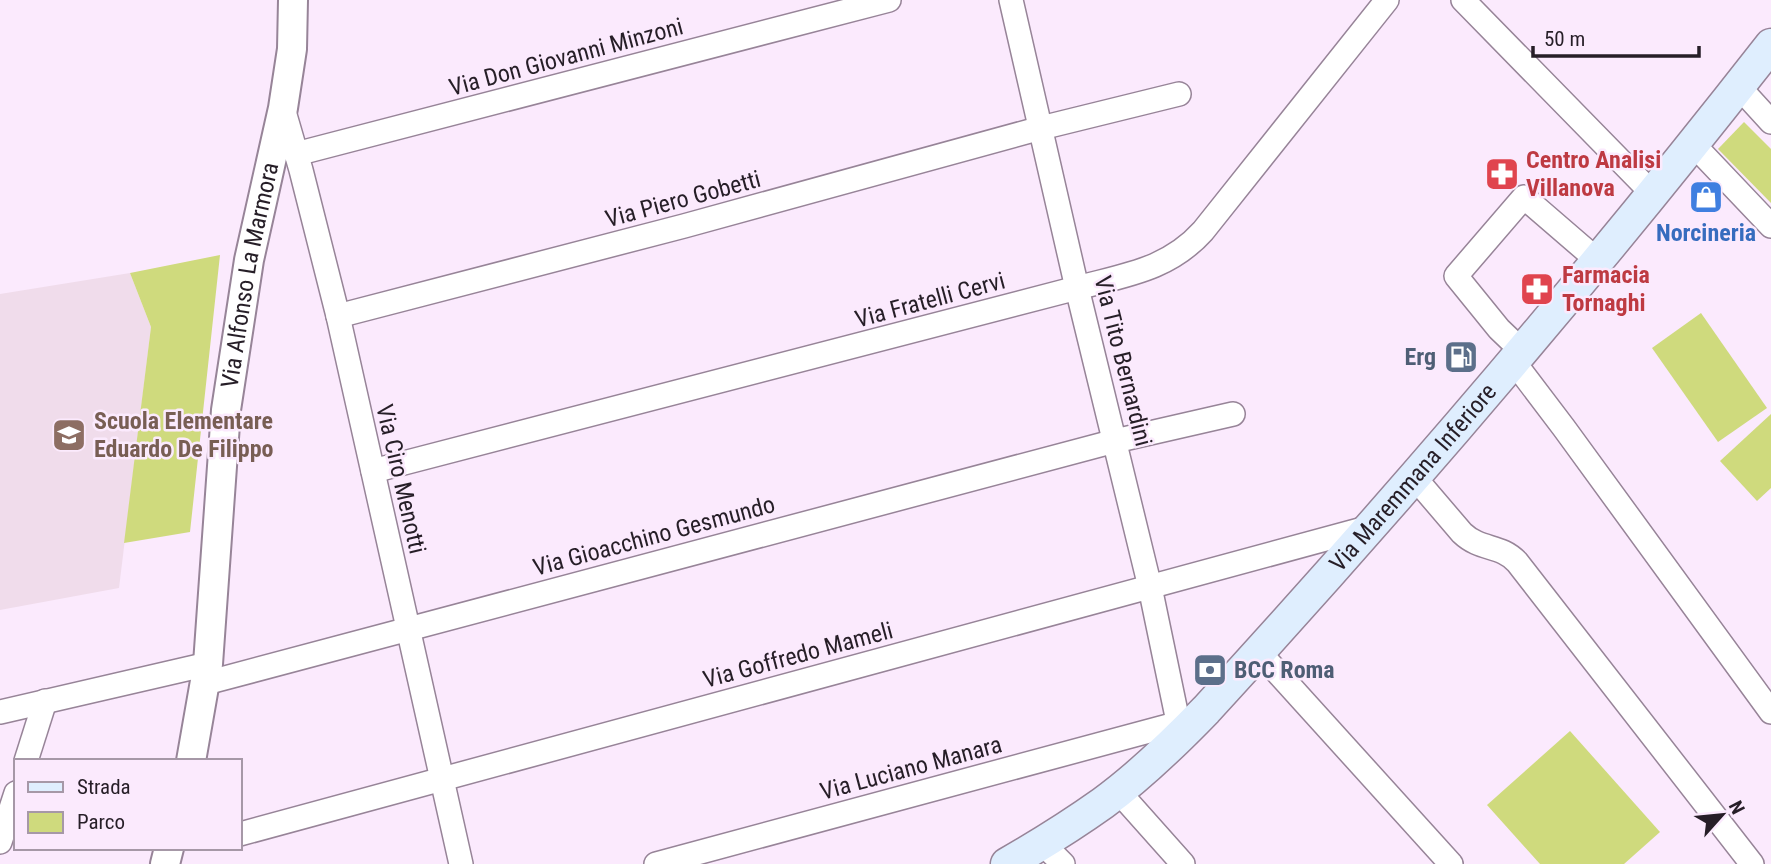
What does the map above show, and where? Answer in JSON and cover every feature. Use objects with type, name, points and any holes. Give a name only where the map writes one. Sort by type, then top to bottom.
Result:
[{"type":"main road","name":"Via Maremmana Inferiore","points":[[1007,864],[1053,853],[1259,652],[1415,478],[1518,357],[1771,45]]},
{"type":"street","name":"Via Alfonso La Marmora","points":[[191,759],[207,673],[226,410],[249,260],[283,108],[292,49],[293,0]]},
{"type":"street","name":"Via Don Giovanni Minzoni","points":[[296,154],[889,0]]},
{"type":"street","name":"Via Tito Bernardini","points":[[1012,0],[1077,288],[1150,587],[1180,729]]},
{"type":"street","name":"Via Fratelli Cervi","points":[[373,471],[1154,267],[1177,254],[1203,231],[1387,0]]},
{"type":"street","points":[[1463,0],[1652,193]]},
{"type":"street","points":[[1739,87],[1771,122]]},
{"type":"street","name":"Via Piero Gobetti","points":[[338,316],[684,226],[1041,128],[1179,94]]},
{"type":"street","name":"Via Ciro Menotti","points":[[283,108],[338,316],[461,864]]},
{"type":"street","points":[[1693,144],[1771,226]]},
{"type":"street","points":[[1597,260],[1524,197],[1456,276],[1499,329],[1572,439],[1771,712]]},
{"type":"street","name":"Via Gioacchino Gesmundo","points":[[0,712],[46,701],[207,673],[408,629],[1115,441],[1233,414]]},
{"type":"street","points":[[1415,478],[1466,537],[1475,544],[1501,550],[1517,562],[1752,864]]},
{"type":"street","name":"Via Goffredo Mameli","points":[[242,833],[1370,527]]},
{"type":"street","points":[[1259,652],[1451,864]]},
{"type":"street","points":[[27,759],[46,701]]},
{"type":"street","name":"Via Luciano Manara","points":[[656,864],[1180,729]]},
{"type":"street","points":[[1118,792],[1183,864]]},
{"type":"street","points":[[0,842],[10,797]]},
{"type":"shaded area","name":"Scuola Elementare Eduardo De Filippo","points":[[130,273],[151,327],[119,588],[0,610],[0,294]]},
{"type":"green space","points":[[1744,122],[1771,149],[1771,203],[1718,149]]},
{"type":"green space","points":[[220,255],[190,532],[124,543],[151,327],[130,273]]},
{"type":"green space","points":[[1701,313],[1767,408],[1718,442],[1652,348]]},
{"type":"green space","points":[[1771,414],[1771,488],[1757,501],[1720,461]]},
{"type":"green space","points":[[1570,731],[1660,832],[1624,864],[1540,864],[1487,805]]},
{"type":"place","name":"Centro Analisi Villanova","points":[[1502,174]]},
{"type":"place","name":"Norcineria","points":[[1706,197]]},
{"type":"place","name":"Farmacia Tornaghi","points":[[1537,289]]},
{"type":"place","name":"Erg","points":[[1461,357]]},
{"type":"place","name":"Scuola Elementare Eduardo De Filippo","points":[[69,435]]},
{"type":"place","name":"BCC Roma","points":[[1210,670]]}]
